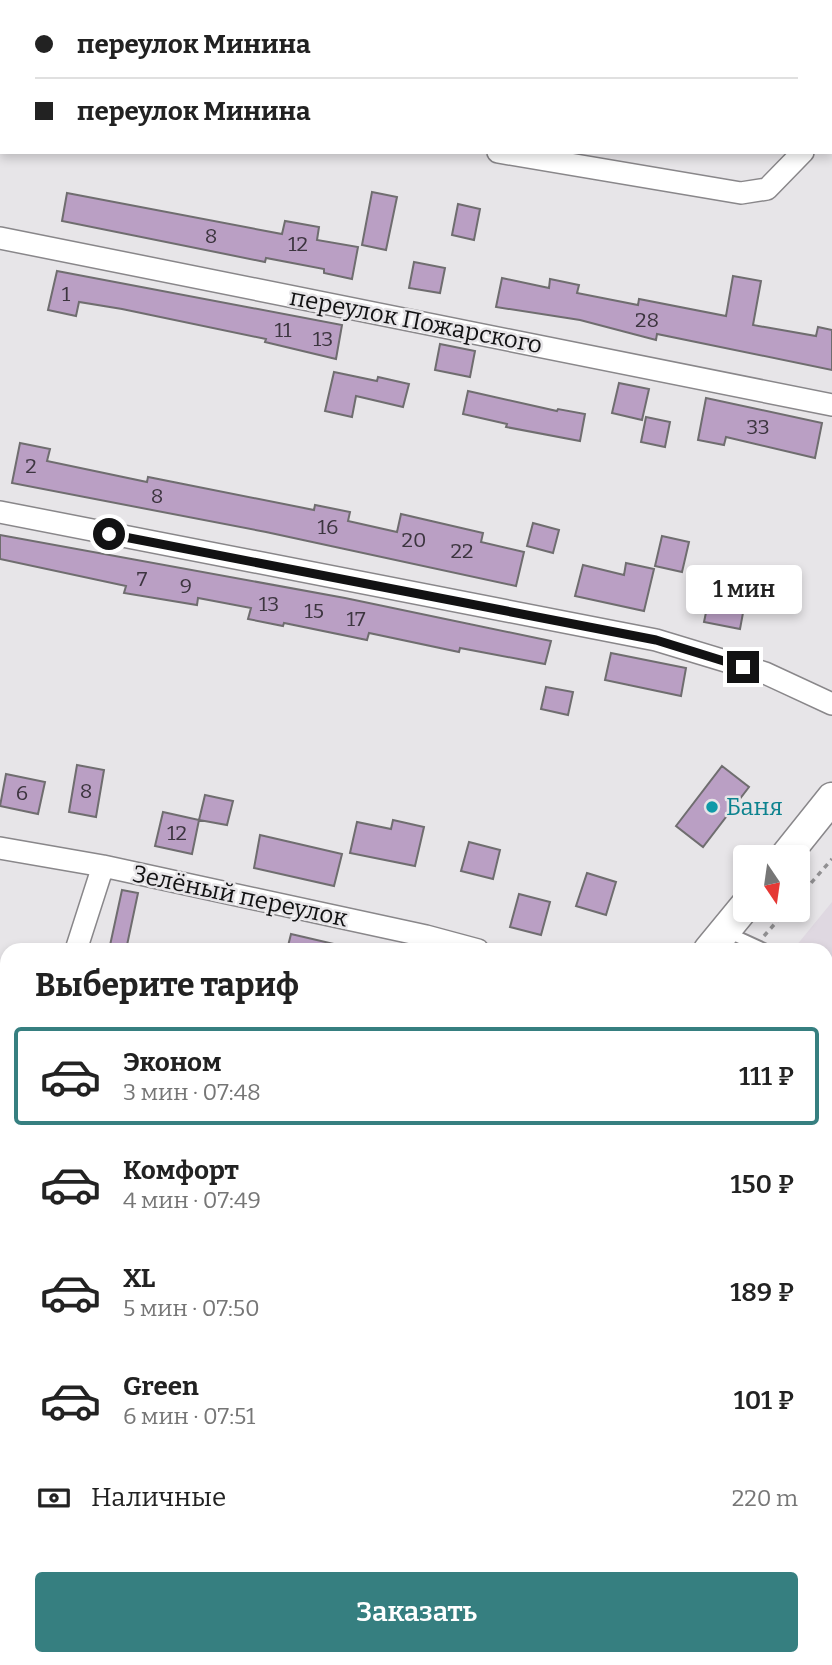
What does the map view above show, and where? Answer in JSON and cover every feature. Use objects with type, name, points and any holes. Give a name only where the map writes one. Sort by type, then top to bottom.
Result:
[{"type":"main road","points":[[794,845],[832,798]]},
{"type":"main road","points":[[717,941],[733,921]]},
{"type":"street","points":[[510,154],[741,193],[767,188],[801,154]]},
{"type":"street","name":"переулок Пожарского","points":[[0,239],[832,405]]},
{"type":"street","points":[[0,512],[656,640],[765,673],[832,704]]},
{"type":"street","name":"Зелёный переулок","points":[[0,848],[103,866],[447,943]]},
{"type":"street","points":[[78,943],[103,866]]},
{"type":"path","points":[[810,884],[832,859]]},
{"type":"path","points":[[764,943],[779,922]]},
{"type":"shaded area","points":[[832,902],[832,943],[798,943]]},
{"type":"building","points":[[372,192],[397,197],[386,250],[362,245]]},
{"type":"building","points":[[67,193],[282,234],[285,221],[319,227],[317,240],[358,247],[352,279],[324,273],[324,269],[266,258],[265,262],[62,221]]},
{"type":"building","points":[[458,204],[480,209],[474,240],[452,235]]},
{"type":"building","points":[[414,262],[445,268],[440,293],[409,288]]},
{"type":"building","points":[[57,271],[342,325],[336,359],[265,342],[266,339],[122,309],[79,302],[76,316],[48,310]]},
{"type":"building","points":[[733,276],[761,281],[753,325],[816,336],[818,327],[832,330],[832,370],[657,334],[656,340],[580,320],[496,307],[502,278],[549,288],[550,279],[579,285],[577,293],[638,305],[639,299],[726,316]]},
{"type":"building","points":[[440,344],[475,351],[470,377],[435,370]]},
{"type":"building","points":[[334,372],[409,384],[403,407],[356,396],[352,417],[325,411]]},
{"type":"building","points":[[619,383],[649,389],[642,420],[612,413]]},
{"type":"building","points":[[468,391],[557,411],[585,414],[580,441],[506,427],[507,424],[463,414]]},
{"type":"building","points":[[706,398],[822,423],[815,458],[726,437],[724,445],[698,440]]},
{"type":"building","points":[[646,417],[670,422],[665,447],[641,442]]},
{"type":"building","points":[[20,443],[50,449],[47,461],[147,482],[148,477],[314,510],[315,505],[350,512],[348,521],[397,532],[401,514],[483,533],[481,542],[524,552],[516,586],[266,532],[12,483]]},
{"type":"building","points":[[533,523],[559,530],[553,553],[527,546]]},
{"type":"building","points":[[0,535],[345,598],[551,641],[545,664],[460,648],[459,652],[369,633],[367,640],[284,623],[283,626],[248,619],[251,608],[198,598],[197,605],[124,593],[126,586],[0,559]]},
{"type":"building","points":[[662,536],[689,542],[682,572],[655,566]]},
{"type":"building","points":[[626,563],[654,569],[644,611],[575,596],[583,565],[624,575]]},
{"type":"building","points":[[713,579],[748,586],[740,629],[704,622]]},
{"type":"building","points":[[611,653],[686,668],[681,696],[605,680]]},
{"type":"building","points":[[546,687],[573,692],[568,715],[541,709]]},
{"type":"building","points":[[77,765],[104,770],[96,817],[69,812]]},
{"type":"building","name":"Баня","points":[[722,766],[749,787],[703,847],[676,826]]},
{"type":"building","points":[[6,774],[45,782],[38,814],[0,806]]},
{"type":"building","points":[[205,795],[233,801],[227,825],[199,820]]},
{"type":"building","points":[[163,812],[199,820],[192,854],[155,846]]},
{"type":"building","points":[[393,820],[424,827],[415,866],[350,853],[357,822],[391,829]]},
{"type":"building","points":[[260,835],[342,854],[334,886],[254,868]]},
{"type":"building","points":[[469,842],[500,850],[493,879],[461,871]]},
{"type":"building","points":[[587,873],[616,882],[606,915],[576,906]]},
{"type":"building","points":[[122,890],[138,893],[127,943],[111,943]]},
{"type":"building","points":[[519,894],[550,902],[541,935],[510,927]]},
{"type":"building","points":[[291,934],[330,943],[289,943]]},
{"type":"place","name":"Баня","points":[[712,807]]},
{"type":"route","points":[[109,534],[656,640],[743,667]]}]
